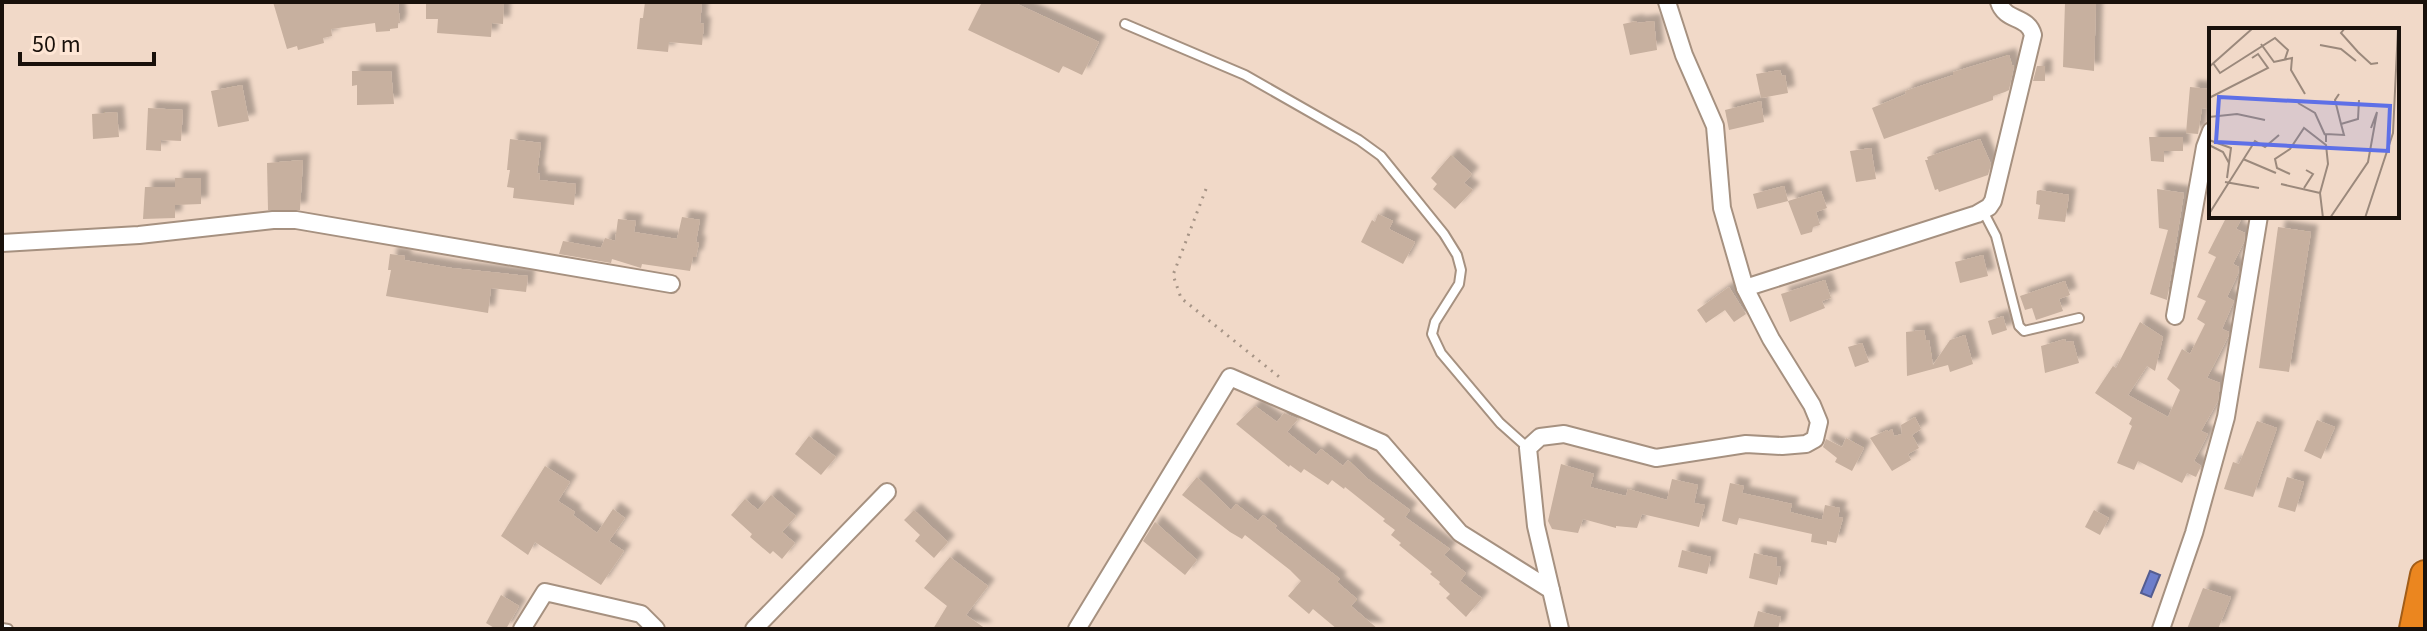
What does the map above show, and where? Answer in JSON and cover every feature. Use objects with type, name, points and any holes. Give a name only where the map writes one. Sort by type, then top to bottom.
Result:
[{"type":"highway","points":[[2414,629],[2425,575]]},
{"type":"street","points":[[1560,629],[1536,526],[1528,448],[1540,437],[1564,434],[1656,458],[1746,444],[1806,444],[1815,439],[1819,422],[1745,288],[1722,208],[1715,126],[1684,55],[1667,2]]},
{"type":"street","points":[[1745,288],[1827,264],[1983,211],[1993,201],[2033,35],[2024,20],[2008,15],[1999,2]]},
{"type":"street","points":[[2175,316],[2209,136]]},
{"type":"street","points":[[2161,629],[2194,533],[2226,417],[2259,218]]},
{"type":"street","points":[[2,243],[139,235],[296,220],[671,284]]},
{"type":"street","points":[[1077,629],[1230,377],[1382,443],[1460,533],[1551,590]]},
{"type":"street","points":[[754,629],[887,492]]},
{"type":"street","points":[[522,629],[545,592],[641,614],[656,629]]},
{"type":"lane","points":[[1125,24],[1245,75],[1359,140],[1381,156],[1444,234],[1457,255],[1461,270],[1459,284],[1435,322],[1432,334],[1441,353],[1500,423],[1528,448]]},
{"type":"lane","points":[[1983,211],[1996,236],[2019,326],[2024,331],[2079,318]]},
{"type":"lane","points":[[2,628],[8,629]]},
{"type":"path","points":[[1206,189],[1173,275],[1181,298],[1284,381]]},
{"type":"water","points":[[2150,571],[2160,575],[2151,597],[2141,593]]},
{"type":"building","points":[[273,2],[398,2],[400,23],[398,28],[390,31],[376,32],[375,23],[331,29],[332,36],[323,38],[324,43],[298,50],[297,46],[287,49]]},
{"type":"building","points":[[426,2],[504,2],[503,24],[492,23],[491,37],[437,33],[438,19],[426,19]]},
{"type":"building","points":[[645,2],[702,3],[702,45],[669,42],[668,52],[637,49]]},
{"type":"building","points":[[982,2],[1013,2],[1099,42],[1082,75],[1063,66],[1059,73],[968,30]]},
{"type":"building","points":[[2065,2],[2096,2],[2094,71],[2063,67]]},
{"type":"building","points":[[1654,21],[1657,50],[1630,55],[1623,24]]},
{"type":"building","points":[[2009,55],[2014,66],[2009,90],[1993,96],[1993,100],[1884,139],[1872,108],[1906,94],[1905,91],[1953,75],[1953,72]]},
{"type":"building","points":[[2037,66],[2045,66],[2045,81],[2033,81]]},
{"type":"building","points":[[1780,70],[1782,76],[1785,75],[1788,93],[1761,98],[1756,74]]},
{"type":"building","points":[[352,71],[391,71],[394,104],[357,105],[357,85],[352,86]]},
{"type":"building","points":[[242,85],[249,121],[218,127],[211,91]]},
{"type":"building","points":[[2190,87],[2209,89],[2208,109],[2202,108],[2198,134],[2186,133]]},
{"type":"building","points":[[1761,101],[1764,122],[1729,130],[1725,110]]},
{"type":"building","points":[[148,108],[183,110],[181,141],[161,140],[161,151],[146,150]]},
{"type":"building","points":[[117,112],[119,137],[93,139],[92,114]]},
{"type":"building","points":[[2149,137],[2183,137],[2183,151],[2164,151],[2164,162],[2151,161]]},
{"type":"building","points":[[510,139],[541,143],[539,180],[576,184],[574,205],[513,198],[514,188],[507,187]]},
{"type":"building","points":[[1980,139],[1991,164],[1988,175],[1939,192],[1935,190],[1925,160],[1928,160],[1927,157]]},
{"type":"building","points":[[1871,148],[1876,179],[1856,182],[1850,151]]},
{"type":"building","points":[[1451,155],[1472,174],[1464,183],[1473,190],[1455,209],[1433,189],[1437,184],[1431,178]]},
{"type":"building","points":[[303,160],[300,210],[268,210],[267,163]]},
{"type":"building","points":[[175,178],[201,178],[201,204],[175,205],[175,218],[143,219],[145,187],[175,187]]},
{"type":"building","points":[[1784,186],[1788,201],[1757,209],[1753,194]]},
{"type":"building","points":[[2157,189],[2184,193],[2167,300],[2150,294],[2168,230],[2159,228]]},
{"type":"building","points":[[1821,191],[1827,208],[1816,212],[1820,225],[1813,227],[1812,232],[1801,235],[1788,201]]},
{"type":"building","points":[[2037,191],[2069,195],[2065,222],[2038,219],[2040,205],[2036,204]]},
{"type":"building","points":[[1378,214],[1393,221],[1389,229],[1415,242],[1403,264],[1361,242]]},
{"type":"building","points":[[682,217],[700,220],[696,242],[699,243],[690,271],[642,264],[641,268],[612,259],[611,263],[559,254],[563,241],[601,248],[605,238],[615,241],[618,219],[636,221],[634,232],[677,239]]},
{"type":"building","points":[[2226,218],[2242,218],[2236,229],[2245,233],[2244,242],[2233,264],[2239,267],[2238,274],[2227,297],[2234,301],[2222,329],[2229,332],[2228,337],[2207,378],[2220,383],[2218,401],[2201,431],[2208,434],[2194,461],[2201,466],[2196,477],[2187,473],[2182,483],[2138,461],[2134,470],[2117,463],[2132,426],[2129,424],[2132,418],[2095,393],[2113,366],[2116,368],[2140,322],[2163,337],[2155,371],[2147,366],[2128,395],[2168,417],[2180,390],[2167,379],[2182,349],[2190,354],[2205,324],[2197,319],[2206,301],[2197,297],[2216,257],[2208,253]]},
{"type":"building","points":[[2278,227],[2311,232],[2289,372],[2259,368]]},
{"type":"building","points":[[390,254],[405,256],[404,260],[452,268],[528,276],[526,292],[491,288],[488,313],[386,296],[391,270],[388,270]]},
{"type":"building","points":[[1983,255],[1988,276],[1960,283],[1955,262]]},
{"type":"building","points":[[1825,280],[1831,298],[1822,301],[1825,308],[1790,322],[1781,294]]},
{"type":"building","points":[[2065,281],[2070,295],[2059,299],[2063,311],[2036,320],[2032,308],[2025,310],[2020,296]]},
{"type":"building","points":[[1729,287],[1746,314],[1734,322],[1725,310],[1706,323],[1697,310]]},
{"type":"building","points":[[2003,316],[2007,330],[1992,335],[1988,321]]},
{"type":"building","points":[[1924,330],[1933,365],[1950,340],[1965,335],[1973,364],[1950,372],[1948,365],[1907,376],[1906,332]]},
{"type":"building","points":[[2065,339],[2066,342],[2073,341],[2079,363],[2045,373],[2041,346]]},
{"type":"building","points":[[1862,343],[1869,362],[1855,367],[1848,347]]},
{"type":"building","points":[[1255,406],[1277,422],[1284,413],[1298,419],[1287,432],[1316,455],[1321,449],[1343,466],[1348,460],[1410,510],[1405,517],[1450,549],[1444,555],[1466,573],[1460,581],[1482,598],[1466,617],[1446,598],[1450,594],[1430,574],[1432,572],[1399,545],[1401,543],[1391,535],[1395,530],[1383,521],[1385,519],[1345,487],[1332,480],[1328,485],[1304,469],[1301,473],[1289,467],[1236,424]]},
{"type":"building","points":[[1915,417],[1921,429],[1912,435],[1919,448],[1908,454],[1911,460],[1892,471],[1870,438],[1892,429],[1894,436],[1902,434],[1901,425]]},
{"type":"building","points":[[2317,420],[2335,427],[2321,459],[2304,451]]},
{"type":"building","points":[[2257,421],[2277,428],[2253,497],[2224,489],[2233,462],[2239,464]]},
{"type":"building","points":[[809,436],[836,457],[821,475],[795,454]]},
{"type":"building","points":[[1846,438],[1864,448],[1852,471],[1835,462],[1837,458],[1823,447],[1826,439],[1842,447]]},
{"type":"building","points":[[1561,464],[1594,474],[1590,487],[1626,496],[1628,489],[1667,500],[1672,479],[1698,485],[1694,503],[1705,505],[1699,527],[1642,514],[1637,528],[1616,528],[1583,519],[1578,533],[1552,529],[1548,521]]},
{"type":"building","points":[[545,466],[570,482],[558,501],[597,533],[613,509],[625,518],[609,541],[624,551],[601,585],[535,542],[528,555],[501,536]]},
{"type":"building","points":[[1197,477],[1231,510],[1236,504],[1258,521],[1263,515],[1277,526],[1275,528],[1340,579],[1337,582],[1357,599],[1351,606],[1378,629],[1337,629],[1313,609],[1309,614],[1288,596],[1301,581],[1290,570],[1245,535],[1242,539],[1230,532],[1182,495]]},
{"type":"building","points":[[2287,477],[2304,482],[2295,512],[2278,507]]},
{"type":"building","points":[[1730,483],[1744,486],[1742,493],[1792,504],[1790,512],[1822,520],[1825,505],[1840,508],[1838,517],[1843,518],[1836,543],[1811,542],[1812,534],[1739,518],[1737,525],[1722,521]]},
{"type":"building","points":[[771,495],[796,516],[782,532],[795,543],[782,559],[773,551],[770,554],[750,537],[752,534],[731,515],[745,499],[758,510]]},
{"type":"building","points":[[914,510],[948,542],[934,558],[915,541],[920,535],[904,520]]},
{"type":"building","points":[[2094,510],[2109,518],[2100,535],[2085,527]]},
{"type":"building","points":[[1155,522],[1197,560],[1185,575],[1143,541]]},
{"type":"building","points":[[1682,550],[1711,557],[1707,574],[1678,567]]},
{"type":"building","points":[[1754,553],[1777,558],[1776,566],[1781,567],[1777,585],[1749,578]]},
{"type":"building","points":[[950,557],[988,586],[966,615],[986,629],[933,629],[947,606],[924,588]]},
{"type":"building","points":[[2203,588],[2231,597],[2218,629],[2187,629]]},
{"type":"building","points":[[501,595],[519,606],[506,629],[496,629],[486,623]]},
{"type":"building","points":[[1758,611],[1781,617],[1778,629],[1753,629]]}]
